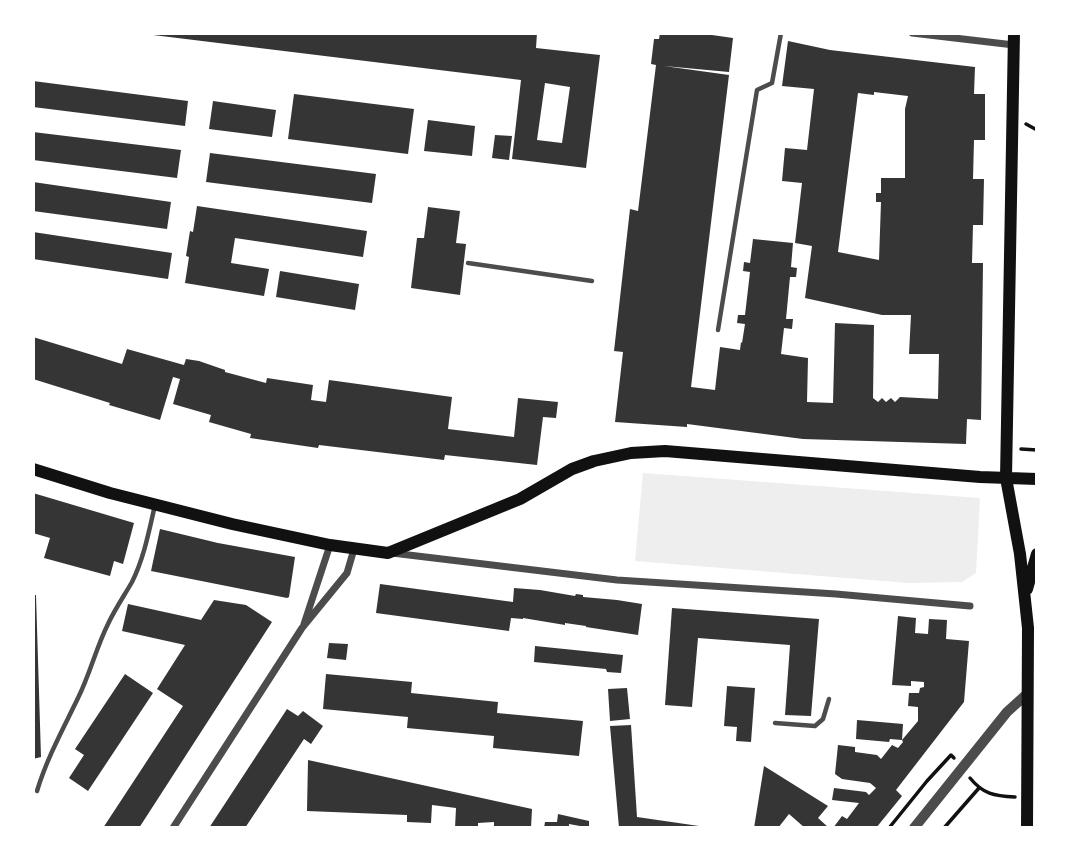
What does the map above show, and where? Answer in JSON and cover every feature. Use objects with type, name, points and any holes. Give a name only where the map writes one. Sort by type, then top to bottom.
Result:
[{"type":"main road","points":[[1014,39],[1006,478],[1020,554],[1028,628],[1027,828]]},
{"type":"main road","points":[[33,469],[110,493],[232,524],[330,545],[388,553],[520,499],[572,469],[631,453],[665,451],[1036,479]]},
{"type":"main road","points":[[1025,596],[1037,554]]},
{"type":"street","points":[[912,33],[1014,39]]},
{"type":"street","points":[[302,628],[330,545]]},
{"type":"street","points":[[173,828],[302,628],[347,573],[354,548]]},
{"type":"street","points":[[388,553],[628,581],[836,594],[970,606]]},
{"type":"street","points":[[914,828],[1007,712],[1028,693]]},
{"type":"lane","points":[[718,330],[757,90],[772,83],[781,33]]},
{"type":"lane","points":[[468,262],[592,281]]},
{"type":"lane","points":[[37,791],[108,623],[141,561],[155,504]]},
{"type":"lane","points":[[775,723],[815,726],[823,719],[829,699]]},
{"type":"path","points":[[889,828],[951,755]]},
{"type":"path","points":[[944,828],[979,789],[999,796],[1027,798]]},
{"type":"shaded area","points":[[643,473],[980,498],[976,573],[962,582],[908,583],[635,561]]},
{"type":"building","points":[[537,33],[536,48],[600,55],[586,168],[512,159],[521,80],[153,35]],"holes":[[[545,83],[570,87],[562,143],[537,140]]]},
{"type":"building","points":[[660,33],[698,33],[733,38],[729,72],[664,66],[729,75],[691,387],[715,390],[720,347],[740,350],[745,324],[737,323],[738,315],[745,315],[750,272],[743,271],[744,262],[750,263],[753,239],[793,243],[791,267],[797,268],[796,277],[790,277],[786,319],[793,319],[792,329],[784,328],[781,354],[808,358],[807,402],[833,403],[835,323],[874,325],[873,398],[878,402],[882,398],[886,402],[891,398],[895,402],[900,397],[938,399],[939,354],[909,354],[911,315],[882,315],[805,298],[812,246],[795,243],[802,183],[782,181],[785,148],[807,150],[814,89],[782,86],[788,41],[830,50],[975,67],[974,94],[985,94],[985,140],[974,140],[973,179],[984,179],[983,225],[973,225],[972,263],[983,263],[981,420],[967,419],[966,444],[803,439],[687,424],[687,427],[615,422],[623,352],[614,351],[630,209],[638,211],[656,65],[651,64],[654,39],[659,39]],"holes":[[[858,93],[908,96],[905,109],[905,178],[881,178],[881,193],[876,193],[876,202],[881,202],[879,260],[838,252]]]},
{"type":"building","points":[[33,81],[188,101],[185,126],[33,107]]},
{"type":"building","points":[[294,94],[414,109],[408,154],[288,139]]},
{"type":"building","points":[[213,101],[276,110],[272,137],[209,129]]},
{"type":"building","points":[[428,120],[475,126],[472,156],[424,151]]},
{"type":"building","points":[[33,132],[181,150],[177,178],[33,160]]},
{"type":"building","points":[[495,135],[512,136],[509,160],[492,158]]},
{"type":"building","points":[[210,153],[376,174],[372,203],[206,182]]},
{"type":"building","points":[[33,182],[171,202],[167,229],[33,211]]},
{"type":"building","points":[[197,206],[367,231],[363,257],[235,238],[231,263],[269,269],[264,296],[185,283],[189,257],[186,256]]},
{"type":"building","points":[[428,207],[460,211],[456,243],[466,244],[460,295],[411,288],[417,238],[424,238]]},
{"type":"building","points":[[33,232],[172,253],[168,279],[33,259]]},
{"type":"building","points":[[280,271],[359,284],[355,310],[276,297]]},
{"type":"building","points":[[33,337],[122,364],[127,349],[184,365],[186,359],[199,361],[225,372],[266,383],[267,378],[313,385],[311,400],[326,402],[329,380],[452,397],[448,429],[514,437],[518,398],[558,402],[556,418],[543,417],[537,465],[445,455],[444,460],[319,445],[318,448],[250,438],[251,434],[209,422],[211,415],[173,404],[180,379],[173,377],[160,420],[33,379]]},
{"type":"building","points":[[33,493],[134,523],[123,564],[114,561],[110,576],[44,558],[50,538],[33,533]]},
{"type":"building","points":[[160,529],[295,557],[289,597],[151,571]]},
{"type":"building","points":[[380,584],[513,602],[514,588],[642,604],[638,635],[523,618],[511,618],[509,631],[376,613]]},
{"type":"building","points":[[33,595],[36,595],[41,757],[33,759]]},
{"type":"building","points":[[214,600],[246,605],[272,622],[139,828],[103,828],[183,706],[157,689],[185,645],[122,631],[128,604],[201,620]]},
{"type":"building","points":[[672,608],[819,619],[811,716],[785,715],[790,645],[698,638],[692,707],[665,705]]},
{"type":"building","points":[[898,616],[916,618],[915,633],[928,634],[929,619],[947,620],[946,639],[969,641],[964,702],[896,790],[902,796],[876,828],[833,828],[842,816],[847,819],[859,803],[832,800],[834,788],[866,792],[869,795],[876,788],[870,783],[842,779],[835,774],[838,745],[855,747],[855,752],[877,755],[881,759],[892,745],[898,748],[918,721],[918,707],[908,706],[909,693],[919,693],[924,682],[911,681],[911,686],[892,685]]},
{"type":"building","points":[[329,643],[348,644],[346,660],[327,658]]},
{"type":"building","points":[[535,646],[623,655],[621,673],[534,662]]},
{"type":"building","points":[[125,674],[153,693],[88,791],[69,778],[84,755],[75,749]]},
{"type":"building","points":[[326,674],[412,682],[411,693],[498,702],[497,713],[583,721],[579,756],[493,748],[494,736],[407,728],[408,717],[323,709]]},
{"type":"building","points":[[727,686],[755,688],[751,742],[736,741],[737,727],[724,726]]},
{"type":"building","points":[[627,688],[630,719],[610,721],[608,689]]},
{"type":"building","points":[[287,709],[298,716],[303,711],[323,726],[311,744],[304,739],[245,828],[209,828]]},
{"type":"building","points":[[857,720],[903,724],[902,740],[890,739],[889,742],[856,739]]},
{"type":"building","points":[[631,725],[637,817],[699,828],[619,828],[610,726]]},
{"type":"building","points":[[308,760],[532,809],[531,828],[494,828],[494,822],[478,823],[478,828],[455,828],[456,808],[432,805],[431,823],[407,822],[407,815],[307,811]]},
{"type":"building","points":[[764,766],[828,806],[818,818],[829,828],[805,828],[789,814],[778,828],[754,828]]},
{"type":"building","points":[[558,814],[589,821],[589,828],[569,824],[569,828],[544,828],[545,822],[557,822]]}]
